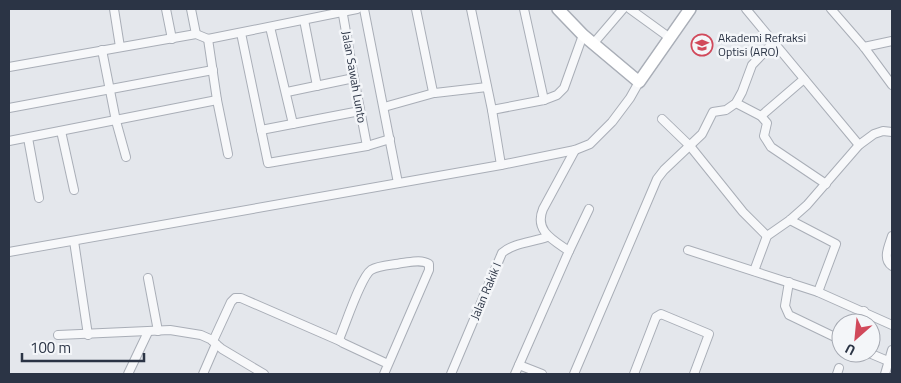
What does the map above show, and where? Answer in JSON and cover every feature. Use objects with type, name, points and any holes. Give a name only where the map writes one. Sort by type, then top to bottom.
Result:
[{"type":"main road","points":[[558,9],[583,36],[639,82],[690,9]]},
{"type":"street","points":[[114,9],[120,47]]},
{"type":"street","points":[[166,9],[172,39]]},
{"type":"street","points":[[191,9],[196,34]]},
{"type":"street","points":[[9,67],[196,34],[208,39],[304,20],[343,10],[357,9]]},
{"type":"street","points":[[364,9],[398,183]]},
{"type":"street","points":[[416,9],[431,90],[434,93]]},
{"type":"street","points":[[471,9],[492,110],[501,165]]},
{"type":"street","points":[[524,9],[544,100]]},
{"type":"street","points":[[593,44],[623,9]]},
{"type":"street","points":[[630,9],[670,38]]},
{"type":"street","points":[[746,9],[859,145]]},
{"type":"street","points":[[831,9],[864,47],[892,85]]},
{"type":"street","name":"Jalan Sawah Lunto","points":[[343,10],[367,146]]},
{"type":"street","points":[[304,20],[317,86]]},
{"type":"street","points":[[270,27],[293,124]]},
{"type":"street","points":[[241,33],[267,162],[269,164],[367,146],[390,139]]},
{"type":"street","points":[[492,110],[544,100],[557,95],[564,88],[583,36]]},
{"type":"street","points":[[208,39],[217,100],[228,154]]},
{"type":"street","points":[[864,47],[892,41]]},
{"type":"street","points":[[574,374],[637,230],[654,186],[664,170],[702,134],[713,112],[726,110],[736,103],[752,65],[773,43]]},
{"type":"street","points":[[102,50],[116,121],[126,156]]},
{"type":"street","points":[[9,108],[213,70]]},
{"type":"street","points":[[286,92],[354,78]]},
{"type":"street","points":[[761,116],[804,79]]},
{"type":"street","points":[[9,252],[501,165],[575,150],[594,140],[612,122],[639,82]]},
{"type":"street","points":[[384,107],[434,93],[487,86]]},
{"type":"street","points":[[9,141],[217,100]]},
{"type":"street","points":[[736,103],[761,116],[767,123],[764,136],[772,147],[826,184]]},
{"type":"street","points":[[261,130],[360,111]]},
{"type":"street","points":[[662,119],[690,146],[743,212],[767,236]]},
{"type":"street","points":[[61,131],[74,190]]},
{"type":"street","points":[[754,271],[767,236],[790,220],[826,184],[859,145],[874,134],[883,131],[892,132]]},
{"type":"street","points":[[28,138],[39,198]]},
{"type":"street","points":[[569,251],[547,236],[540,223],[540,214],[575,150]]},
{"type":"street","points":[[515,374],[569,251],[590,209]]},
{"type":"street","points":[[790,220],[836,244],[818,292]]},
{"type":"street","name":"Jalan Rakik I","points":[[451,374],[502,253],[511,247],[547,236]]},
{"type":"street","points":[[892,236],[886,258],[892,266]]},
{"type":"street","points":[[74,241],[88,335]]},
{"type":"street","points":[[688,250],[818,292],[892,326]]},
{"type":"street","points":[[340,341],[364,280],[371,270],[409,262],[426,262],[429,264],[429,270],[384,374]]},
{"type":"street","points":[[148,278],[158,331]]},
{"type":"street","points":[[789,282],[785,306],[789,315],[831,335]]},
{"type":"street","points":[[203,374],[231,302],[235,298],[241,298],[388,364]]},
{"type":"street","points":[[634,374],[656,317],[661,314],[709,334],[696,374]]},
{"type":"street","points":[[58,335],[158,331],[178,331],[201,335],[264,374]]},
{"type":"street","points":[[128,374],[148,332]]},
{"type":"street","points":[[885,374],[892,350]]},
{"type":"street","points":[[881,358],[888,361]]},
{"type":"street","points":[[519,365],[542,374]]},
{"type":"place","name":"Akademi Refraksi Optisi (ARO)","points":[[702,45]]}]
